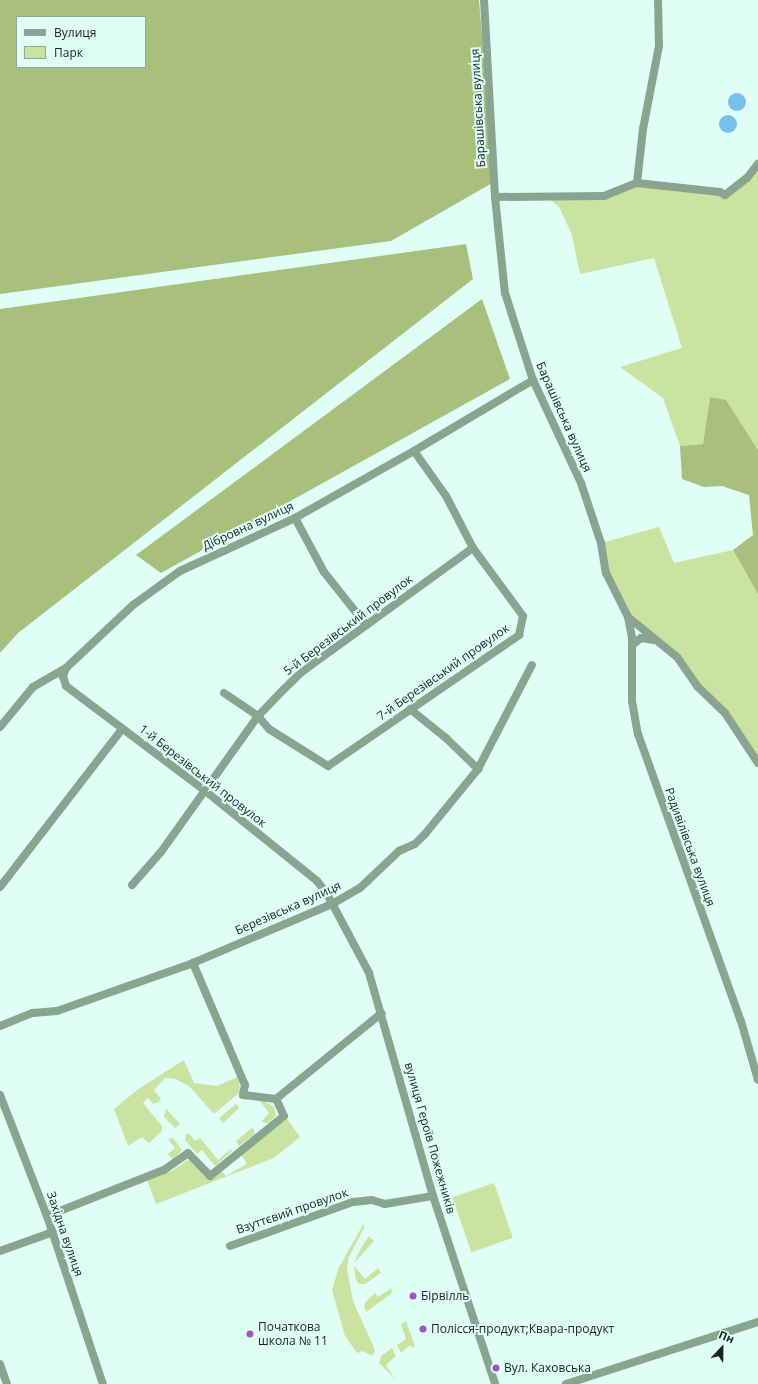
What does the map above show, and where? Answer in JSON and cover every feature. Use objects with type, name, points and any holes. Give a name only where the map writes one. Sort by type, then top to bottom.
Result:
[{"type":"street","name":"Барашівська вулиця","points":[[484,0],[495,197],[505,292],[533,380],[581,483],[601,543],[606,573],[628,617],[677,657],[697,686],[725,713],[758,764]]},
{"type":"street","points":[[637,183],[643,129],[659,46],[658,0]]},
{"type":"street","points":[[495,197],[604,196],[637,183],[720,192],[725,195],[747,178],[758,164]]},
{"type":"street","name":"Дібровна вулиця","points":[[0,727],[32,687],[66,668],[133,605],[180,571],[295,518],[414,451],[533,380]]},
{"type":"street","name":"7-й Березівський провулок","points":[[224,693],[258,716],[269,729],[328,766],[519,635],[523,616],[473,548],[446,496],[414,451]]},
{"type":"street","points":[[295,518],[324,572],[366,625]]},
{"type":"street","name":"5-й Березівський провулок","points":[[132,884],[151,865],[258,716],[303,671],[473,548]]},
{"type":"street","name":"Радивілівська вулиця","points":[[628,617],[632,645],[632,701],[638,734],[741,1021],[758,1080]]},
{"type":"street","points":[[632,645],[641,638],[658,642]]},
{"type":"street","name":"Березівська вулиця","points":[[0,1026],[33,1013],[57,1011],[193,962],[332,904],[360,888],[399,851],[415,844],[478,769],[532,665]]},
{"type":"street","name":"1-й Березівський провулок","points":[[66,668],[63,676],[66,686],[204,790],[317,881],[332,904]]},
{"type":"street","points":[[410,709],[446,738],[478,769]]},
{"type":"street","points":[[0,887],[122,729]]},
{"type":"street","name":"вулиця Героїв Пожежників","points":[[332,904],[369,973],[382,1013],[433,1196],[495,1384]]},
{"type":"street","points":[[193,962],[245,1085],[242,1095],[276,1099],[382,1013]]},
{"type":"street","name":"Західна вулиця","points":[[0,1095],[53,1232],[102,1384]]},
{"type":"street","points":[[47,1216],[164,1170],[188,1153],[210,1176],[284,1116],[276,1099]]},
{"type":"street","name":"Взуттєвий провулок","points":[[230,1246],[353,1202],[372,1200],[385,1204],[433,1196]]},
{"type":"street","points":[[0,1251],[53,1232]]},
{"type":"street","points":[[566,1384],[758,1322]]},
{"type":"street","points":[[0,1364],[7,1384]]},
{"type":"green space","points":[[0,0],[479,0],[494,182],[391,241],[0,294]]},
{"type":"green space","points":[[758,164],[758,450],[726,401],[710,397],[703,444],[680,446],[663,398],[620,367],[682,348],[654,258],[580,274],[572,235],[559,207],[546,196],[604,196],[637,183],[720,192],[735,188]]},
{"type":"green space","points":[[466,244],[473,279],[18,633],[0,653],[0,309]]},
{"type":"green space","points":[[482,299],[510,379],[161,573],[136,555]]},
{"type":"green space","points":[[710,397],[726,400],[758,450],[758,594],[733,550],[753,535],[749,495],[722,486],[704,487],[682,479],[680,446],[703,444]]},
{"type":"green space","points":[[659,527],[674,563],[733,550],[758,594],[758,763],[725,713],[677,657],[628,617],[606,573],[601,543]]},
{"type":"green space","points":[[184,1060],[194,1083],[217,1086],[239,1076],[240,1092],[214,1114],[189,1086],[175,1079],[165,1078],[154,1090],[161,1099],[159,1102],[153,1104],[148,1098],[143,1103],[162,1126],[162,1131],[149,1143],[142,1137],[128,1146],[114,1109],[137,1090]]},
{"type":"green space","points":[[257,1097],[274,1107],[276,1116],[268,1123],[261,1122],[269,1113]]},
{"type":"green space","points":[[236,1104],[239,1108],[223,1123],[219,1118]]},
{"type":"green space","points":[[166,1109],[180,1124],[175,1128],[164,1117]]},
{"type":"green space","points":[[287,1119],[300,1137],[274,1158],[156,1204],[147,1180],[172,1171],[188,1160],[192,1161],[209,1180],[222,1171],[226,1176],[247,1164],[241,1155]]},
{"type":"green space","points":[[253,1127],[255,1134],[239,1146],[236,1141]]},
{"type":"green space","points":[[186,1134],[190,1134],[195,1141],[200,1138],[218,1160],[231,1149],[232,1151],[215,1166],[202,1150],[197,1154],[185,1140]]},
{"type":"green space","points":[[173,1138],[182,1150],[173,1160],[168,1154],[175,1148],[168,1139]]},
{"type":"green space","points":[[494,1183],[513,1238],[471,1252],[452,1197]]},
{"type":"green space","points":[[364,1223],[364,1228],[349,1257],[347,1268],[353,1301],[375,1350],[372,1356],[363,1351],[357,1353],[345,1336],[332,1290],[339,1267]]},
{"type":"green space","points":[[369,1236],[374,1241],[354,1263],[361,1248]]},
{"type":"green space","points":[[354,1266],[365,1279],[378,1268],[381,1273],[365,1284],[359,1284],[356,1280]]},
{"type":"green space","points":[[392,1288],[391,1294],[366,1312],[364,1305],[368,1299],[375,1293],[378,1297]]},
{"type":"green space","points":[[406,1321],[415,1346],[412,1348],[410,1345],[401,1353],[397,1345],[406,1339],[401,1324]]},
{"type":"green space","points":[[392,1348],[396,1356],[386,1365],[395,1379],[379,1363],[381,1356]]},
{"type":"water","points":[[737,93],[743,96],[746,102],[743,108],[737,111],[731,108],[728,102],[731,96]]},
{"type":"water","points":[[728,115],[734,118],[737,124],[734,130],[728,133],[722,130],[719,124],[722,118]]},
{"type":"place","name":"Бірвілль","points":[[413,1296]]},
{"type":"place","name":"Полісся-продукт;Квара-продукт","points":[[423,1329]]},
{"type":"place","name":"Початкова школа № 11","points":[[250,1334]]},
{"type":"place","name":"Вул. Каховська","points":[[496,1368]]}]
